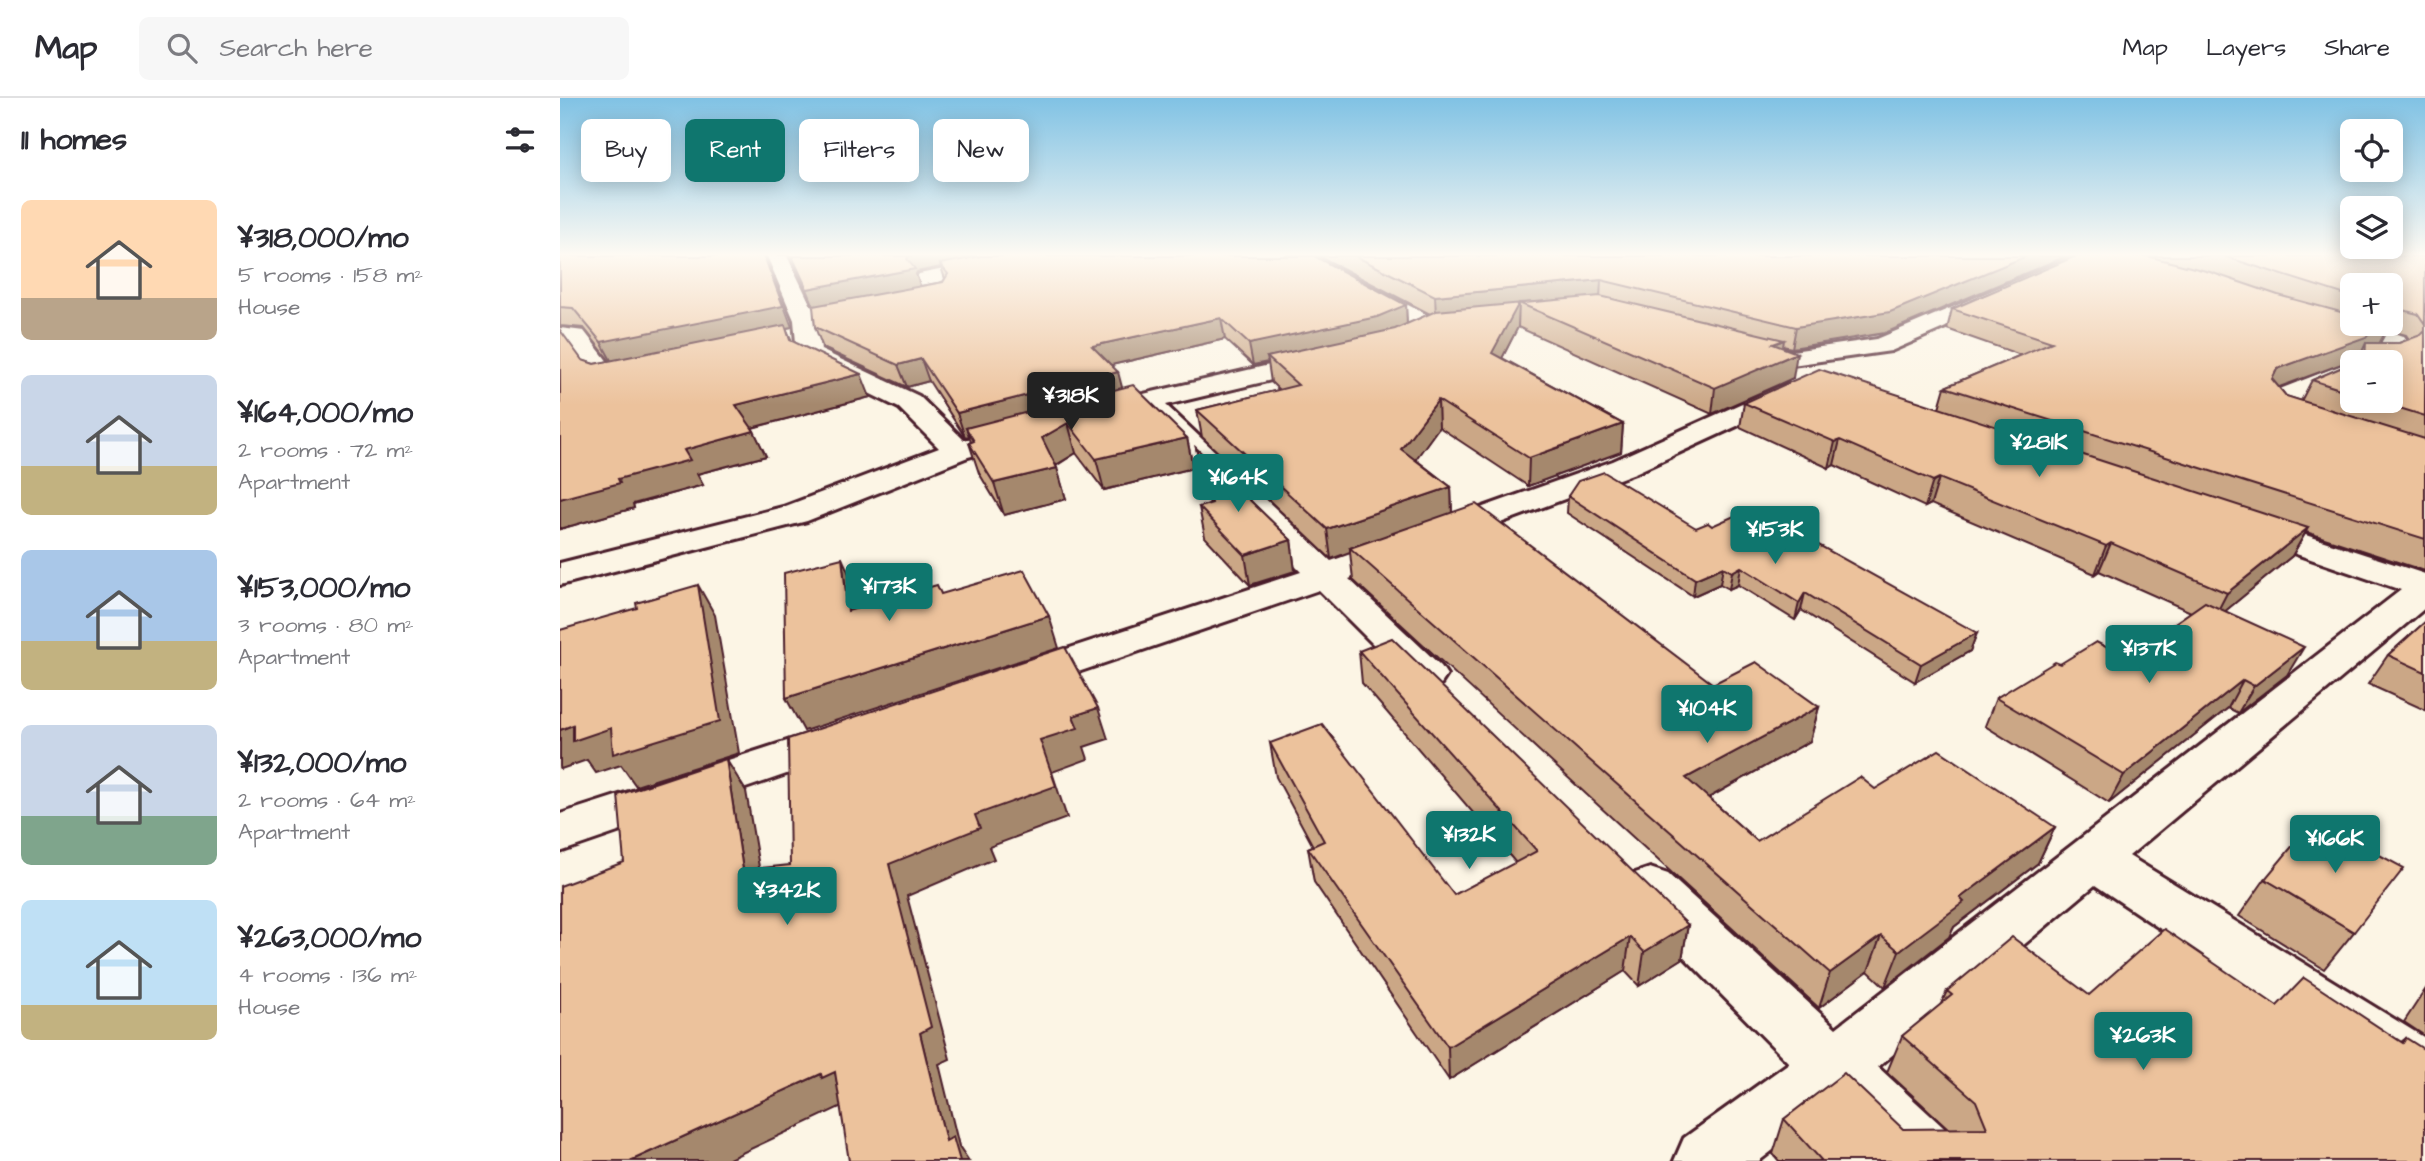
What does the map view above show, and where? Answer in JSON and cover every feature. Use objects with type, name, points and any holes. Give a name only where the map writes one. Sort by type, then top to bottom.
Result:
[{"type":"street","points":[[797,306],[806,327],[809,354],[909,402],[958,451]]},
{"type":"street","points":[[1393,306],[1432,326]]},
{"type":"street","points":[[1728,342],[1792,358],[1882,346],[1981,306]]},
{"type":"street","points":[[780,339],[833,315]]},
{"type":"street","points":[[2316,319],[2395,341],[2413,352]]},
{"type":"street","points":[[1398,341],[1432,326],[1457,324]]},
{"type":"street","points":[[560,335],[576,337],[606,376],[660,365]]},
{"type":"street","points":[[560,574],[795,514],[958,451],[1145,401],[1348,355]]},
{"type":"street","points":[[981,691],[1324,576],[1625,467],[1820,383],[1792,358]]},
{"type":"street","points":[[2336,428],[2286,411],[2277,400],[2340,374]]},
{"type":"street","points":[[1145,401],[1464,710]]},
{"type":"street","points":[[2217,516],[2425,588]]},
{"type":"street","points":[[1707,1161],[1834,1066],[2425,588]]},
{"type":"street","points":[[560,833],[876,727]]},
{"type":"street","points":[[1614,855],[1933,1161]]},
{"type":"street","points":[[2093,858],[2425,1072]]},
{"type":"building","points":[[783,306],[601,342],[573,308],[560,307]]},
{"type":"building","points":[[813,306],[1405,306],[1377,317],[1249,344],[1221,318],[1092,346],[1118,372],[957,413],[921,359],[898,365],[815,327]]},
{"type":"building","points":[[1518,306],[1492,353],[1623,424],[1529,458],[1438,400],[1401,449],[1451,487],[1327,529],[1197,410],[1298,385],[1267,357],[1395,329],[1436,311]]},
{"type":"building","points":[[1526,306],[1640,306],[1784,340],[1773,344],[1797,353],[1715,388]]},
{"type":"building","points":[[1707,306],[1906,306],[1890,312],[1796,327]]},
{"type":"building","points":[[1960,306],[2317,306],[2340,312],[2340,336],[2366,337],[2277,369],[2272,379],[2286,396],[2425,439],[2425,539],[1945,387],[2052,342],[1952,309]]},
{"type":"building","points":[[2403,306],[2425,306],[2425,324],[2418,314],[2403,310]]},
{"type":"building","points":[[785,325],[790,340],[861,374],[736,405],[754,431],[684,450],[690,460],[618,479],[620,483],[560,499],[560,330],[582,360],[594,364]]},
{"type":"building","points":[[2425,331],[2425,416],[2403,409],[2403,350],[2366,350],[2366,343],[2399,343]]},
{"type":"building","points":[[2340,368],[2340,389],[2312,380]]},
{"type":"building","points":[[1819,369],[2308,528],[2227,593],[2111,543],[2106,546],[1939,478],[1933,481],[1840,440],[1835,442],[1744,403]]},
{"type":"building","points":[[1133,385],[1187,438],[1096,459],[1068,423],[1042,438],[1057,468],[994,483],[969,443],[974,441],[966,428]]},
{"type":"building","points":[[1196,448],[1291,540],[1245,555],[1199,507],[1212,503]]},
{"type":"building","points":[[1604,472],[1696,528],[1708,523],[1712,526],[1752,508],[1977,633],[1921,664],[1805,593],[1799,603],[1741,567],[1732,572],[1723,567],[1695,579],[1568,496],[1578,481]]},
{"type":"building","points":[[1476,504],[1713,684],[1756,662],[1819,707],[1686,778],[1757,841],[1860,777],[1875,789],[1939,750],[2055,827],[1960,898],[1964,902],[1899,951],[1881,936],[1830,973],[1350,548]]},
{"type":"building","points":[[842,558],[848,611],[937,585],[941,594],[1024,570],[1049,616],[786,698],[784,573]]},
{"type":"building","points":[[698,585],[720,721],[613,754],[611,728],[573,741],[573,725],[560,730],[560,630],[637,608],[636,603]]},
{"type":"building","points":[[2205,602],[2304,647],[2254,686],[2243,680],[2124,775],[1996,698],[2055,662],[2060,664],[2096,642],[2126,657]]},
{"type":"building","points":[[2425,622],[2425,672],[2388,655]]},
{"type":"building","points":[[1392,638],[1688,925],[1644,952],[1630,937],[1448,1047],[1308,848],[1324,841],[1270,743],[1322,724],[1454,895],[1537,851],[1359,651]]},
{"type":"building","points":[[1065,647],[1098,708],[1073,716],[1078,728],[1040,740],[1056,786],[975,815],[980,828],[889,864],[931,1027],[920,1033],[946,1141],[953,1137],[960,1161],[849,1161],[835,1072],[822,1078],[821,1074],[630,1161],[560,1161],[560,886],[624,862],[618,795],[726,759],[743,870],[790,865],[788,739]]},
{"type":"building","points":[[2314,820],[2404,868],[2354,932],[2265,879]]},
{"type":"building","points":[[2164,929],[2277,1006],[2304,978],[2403,1043],[2406,1038],[2425,1050],[2425,1161],[1822,1161],[1784,1119],[1844,1073],[1903,1129],[1987,1128],[1976,1101],[1902,1036],[1952,995],[1947,991],[2012,937],[2089,995]]}]
